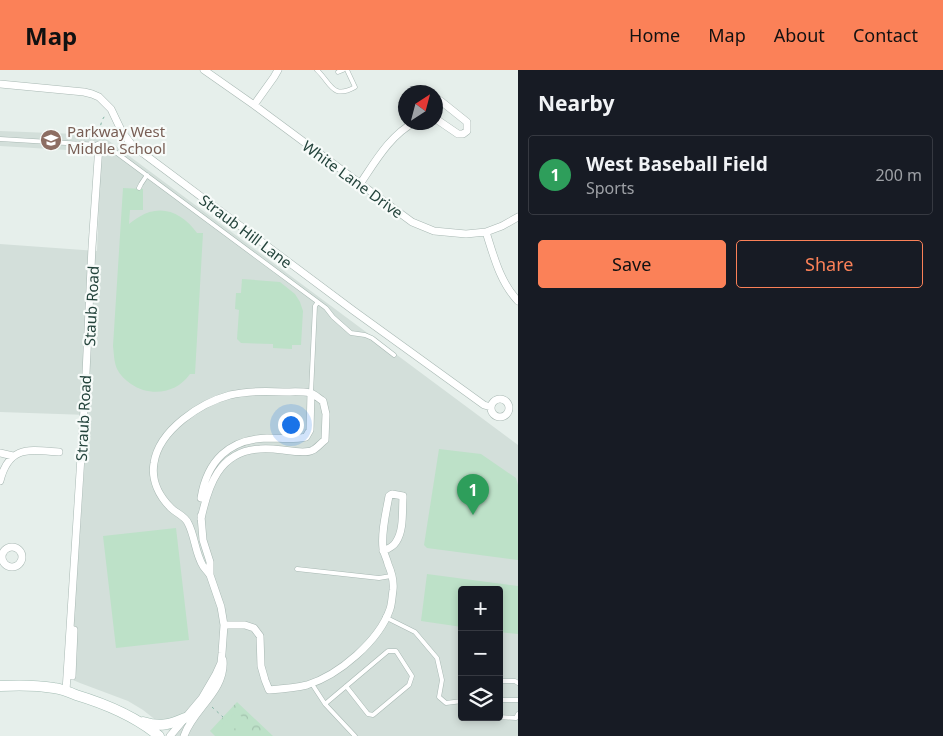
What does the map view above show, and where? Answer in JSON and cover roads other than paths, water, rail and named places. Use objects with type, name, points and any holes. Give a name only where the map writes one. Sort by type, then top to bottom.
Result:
[{"type":"main road","points":[[0,686],[37,686],[66,691],[114,708],[159,736]]},
{"type":"main road","points":[[136,720],[165,725],[185,718]]},
{"type":"street","name":"White Lane Drive","points":[[204,70],[412,222],[424,228],[456,233],[486,232],[518,217]]},
{"type":"street","points":[[254,105],[278,70]]},
{"type":"street","name":"Straub Hill Lane","points":[[0,84],[92,94],[99,97],[111,109],[122,132],[132,145],[362,317],[484,405],[491,407]]},
{"type":"street","points":[[443,103],[467,122],[467,131],[463,134],[458,134],[443,124]]},
{"type":"street","points":[[360,184],[391,142],[403,130]]},
{"type":"street","name":"Staub Road","points":[[72,676],[99,145]]},
{"type":"street","name":"Straub Road","points":[[66,691],[99,145]]},
{"type":"street","points":[[486,232],[498,271],[518,301]]},
{"type":"street","points":[[201,519],[206,494],[212,479],[222,467],[236,456],[259,448],[302,452],[313,450],[324,440],[326,414],[323,401],[311,393],[266,391],[231,395],[215,400],[190,414],[178,423],[164,438],[154,463],[154,480],[160,496],[171,508],[187,520],[202,565],[210,575]]},
{"type":"street","points":[[170,736],[202,698],[212,682],[222,654],[224,625],[221,607],[210,575],[210,562],[203,540],[200,506],[210,469],[216,460],[236,444],[252,439],[295,440],[306,437],[310,430],[311,393]]},
{"type":"street","points":[[1,476],[13,456],[20,453],[33,450],[59,452]]},
{"type":"street","points":[[0,453],[13,456]]},
{"type":"street","points":[[224,625],[246,625],[254,628],[260,636],[261,666],[269,690],[287,689],[312,683],[331,674],[354,658],[381,626],[390,609],[393,587],[389,566],[383,551],[383,537],[388,496],[400,494],[403,498],[399,536],[396,543],[383,551]]},
{"type":"street","points":[[184,736],[187,728],[211,697],[220,680],[224,669],[222,654]]},
{"type":"lane","points":[[317,70],[334,91],[348,91],[354,86],[345,70],[338,72]]},
{"type":"lane","points":[[0,139],[99,145],[114,151],[326,308],[333,318],[351,334],[372,338],[394,355]]},
{"type":"lane","points":[[139,188],[147,175]]},
{"type":"lane","points":[[311,393],[315,306],[318,302]]},
{"type":"lane","points":[[297,569],[379,578],[391,576]]},
{"type":"lane","points":[[386,617],[415,632],[437,658],[442,680],[440,697],[446,703],[458,702]]},
{"type":"lane","points":[[325,704],[346,686],[388,651],[396,651],[412,676],[409,685],[373,715],[368,714],[346,686]]},
{"type":"lane","points":[[503,681],[516,681],[518,683]]},
{"type":"lane","points":[[312,683],[325,704],[355,736]]},
{"type":"lane","points":[[503,700],[518,700]]},
{"type":"lane","points":[[503,716],[516,718],[518,714]]},
{"type":"place","name":"Parkway West Middle School","points":[[51,140]]},
{"type":"place","name":"West Baseball Field","points":[[473,515]]}]
